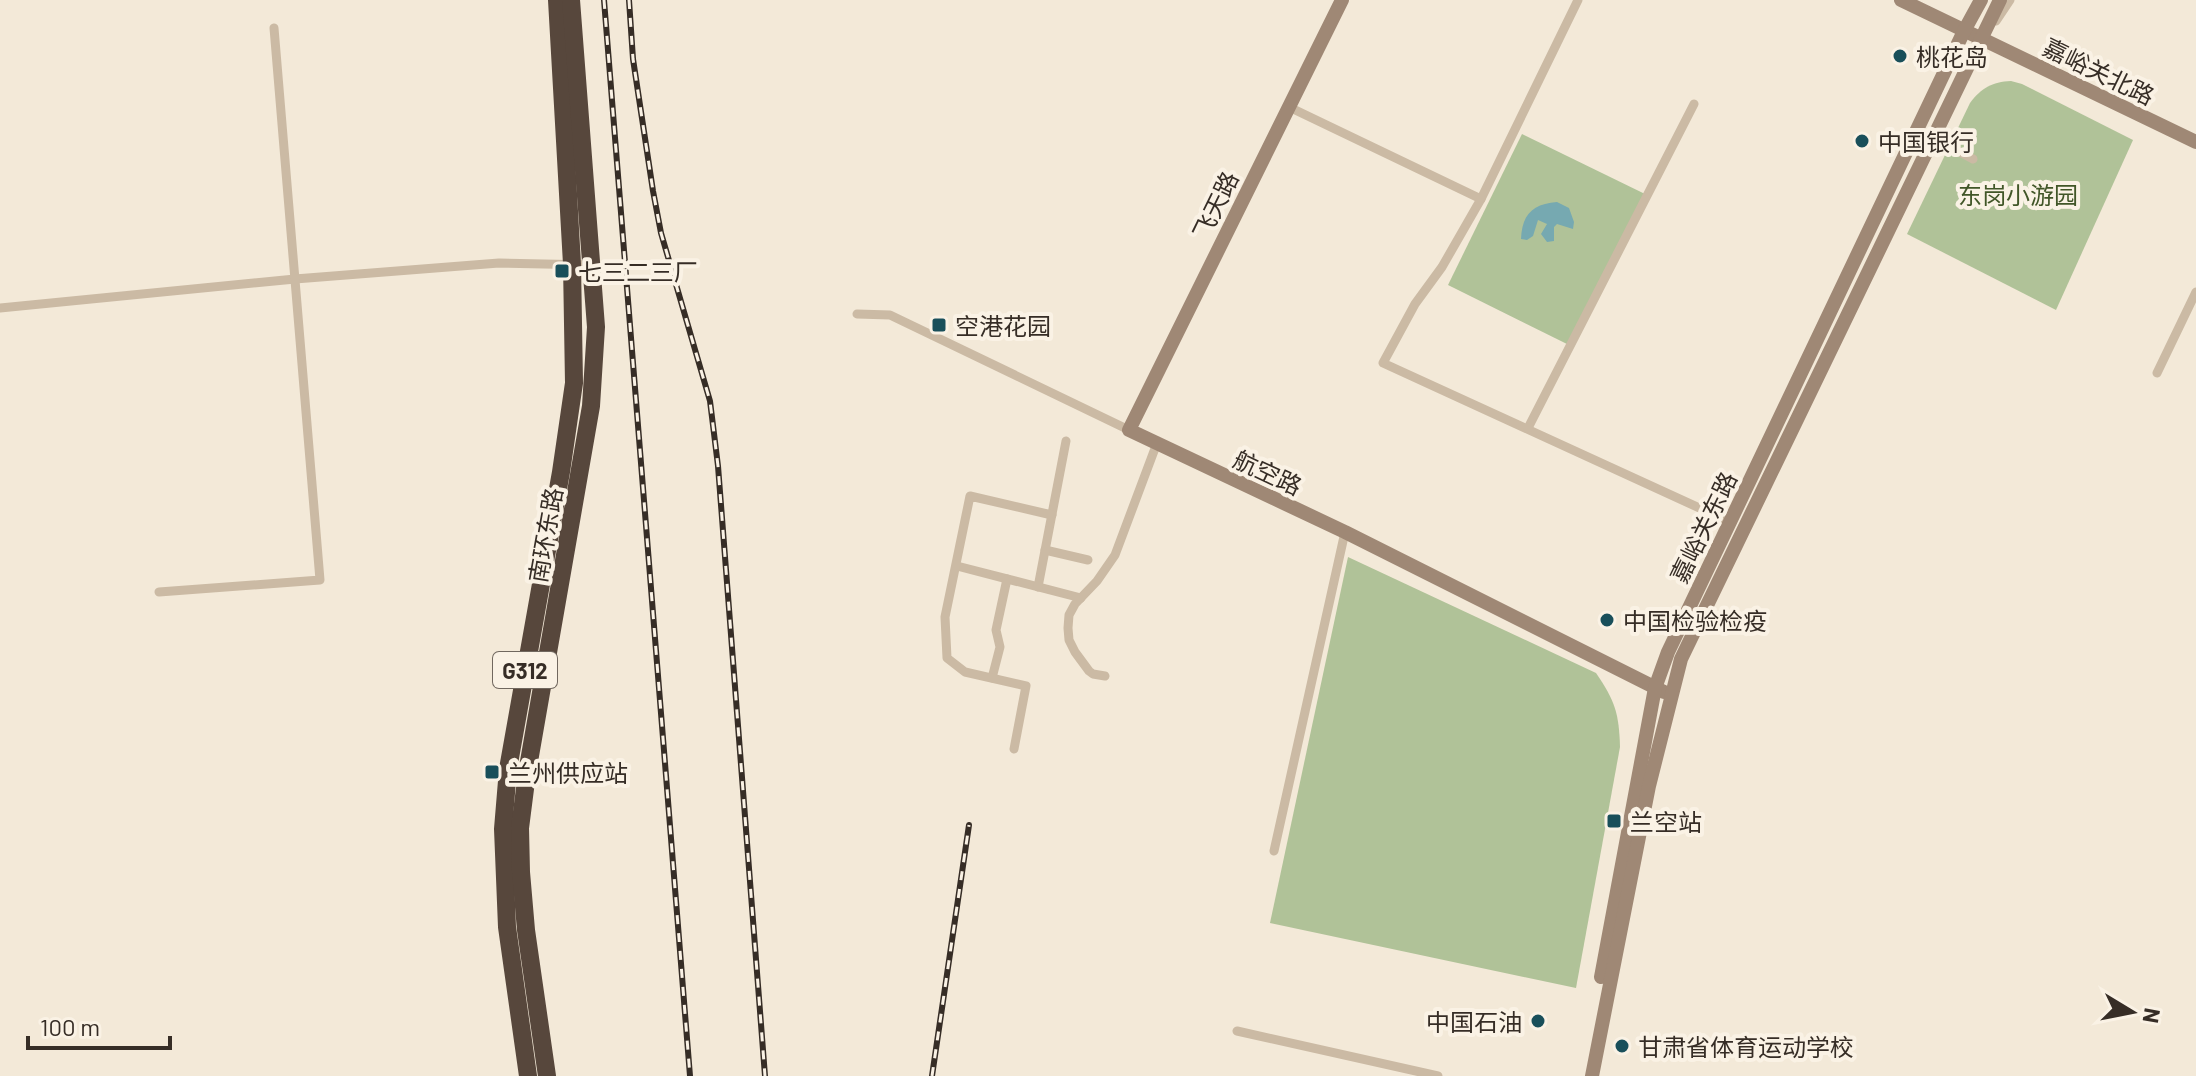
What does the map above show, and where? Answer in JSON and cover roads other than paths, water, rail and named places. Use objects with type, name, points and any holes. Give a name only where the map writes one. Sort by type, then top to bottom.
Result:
[{"type":"highway","name":"南环东路","points":[[528,1076],[507,927],[503,829],[508,769],[574,383],[572,264],[557,0]]},
{"type":"highway","name":"南环东路","points":[[547,1076],[526,930],[520,828],[591,406],[596,327],[571,0]]},
{"type":"main road","name":"飞天路","points":[[1129,430],[1342,0]]},
{"type":"main road","name":"嘉峪关北路","points":[[1901,0],[2196,142]]},
{"type":"main road","name":"嘉峪关东路","points":[[1582,1076],[1655,688],[1668,652],[1981,0]]},
{"type":"main road","name":"嘉峪关东路","points":[[1592,1076],[1649,786],[1681,659],[2000,0]]},
{"type":"main road","name":"航空路","points":[[1129,430],[1345,532],[1670,695]]},
{"type":"street","points":[[1578,0],[1481,199],[1442,267],[1415,304],[1383,363],[1730,522]]},
{"type":"street","points":[[1964,31],[1972,0]]},
{"type":"street","points":[[1982,40],[2010,0]]},
{"type":"street","points":[[159,592],[320,580],[274,28]]},
{"type":"street","points":[[1528,428],[1694,104]]},
{"type":"street","points":[[1289,107],[1481,199]]},
{"type":"street","points":[[1934,138],[1973,159]]},
{"type":"street","points":[[0,308],[499,263],[592,265]]},
{"type":"street","points":[[2157,373],[2196,292]]},
{"type":"street","name":"航空路","points":[[857,314],[890,315],[1129,430]]},
{"type":"street","points":[[1038,587],[1066,441]]},
{"type":"street","points":[[1105,676],[1089,671],[1075,652],[1069,640],[1069,615],[1115,555],[1157,443]]},
{"type":"street","points":[[1014,749],[1026,686],[965,672],[947,658],[945,617],[970,496],[1052,515]]},
{"type":"street","points":[[1274,851],[1345,532]]},
{"type":"street","points":[[1045,550],[1088,560]]},
{"type":"street","points":[[957,566],[1081,598]]},
{"type":"street","points":[[992,678],[1000,647],[996,630],[1007,579]]},
{"type":"street","points":[[1237,1031],[1438,1076]]},
{"type":"water","points":[[1557,202],[1569,208],[1573,229],[1557,224],[1554,227],[1554,241],[1547,242],[1541,234],[1547,224],[1538,220],[1533,236],[1527,240],[1521,239],[1530,212],[1541,205]]},
{"type":"railway","points":[[604,0],[690,1076]]},
{"type":"railway","points":[[629,0],[633,59],[661,233],[710,401],[718,466],[765,1076]]},
{"type":"railway","points":[[932,1076],[969,825]]},
{"type":"place","name":"桃花岛","points":[[1900,56]]},
{"type":"place","name":"中国银行","points":[[1862,141]]},
{"type":"place","name":"七三二三厂","points":[[562,271]]},
{"type":"place","name":"空港花园","points":[[939,325]]},
{"type":"place","name":"中国检验检疫","points":[[1607,620]]},
{"type":"place","name":"兰州供应站","points":[[492,772]]},
{"type":"place","name":"兰空站","points":[[1614,821]]},
{"type":"place","name":"中国石油","points":[[1538,1021]]},
{"type":"place","name":"甘肃省体育运动学校","points":[[1622,1046]]},
{"type":"park label","name":"东岗小游园","points":[[2018,194]]}]
